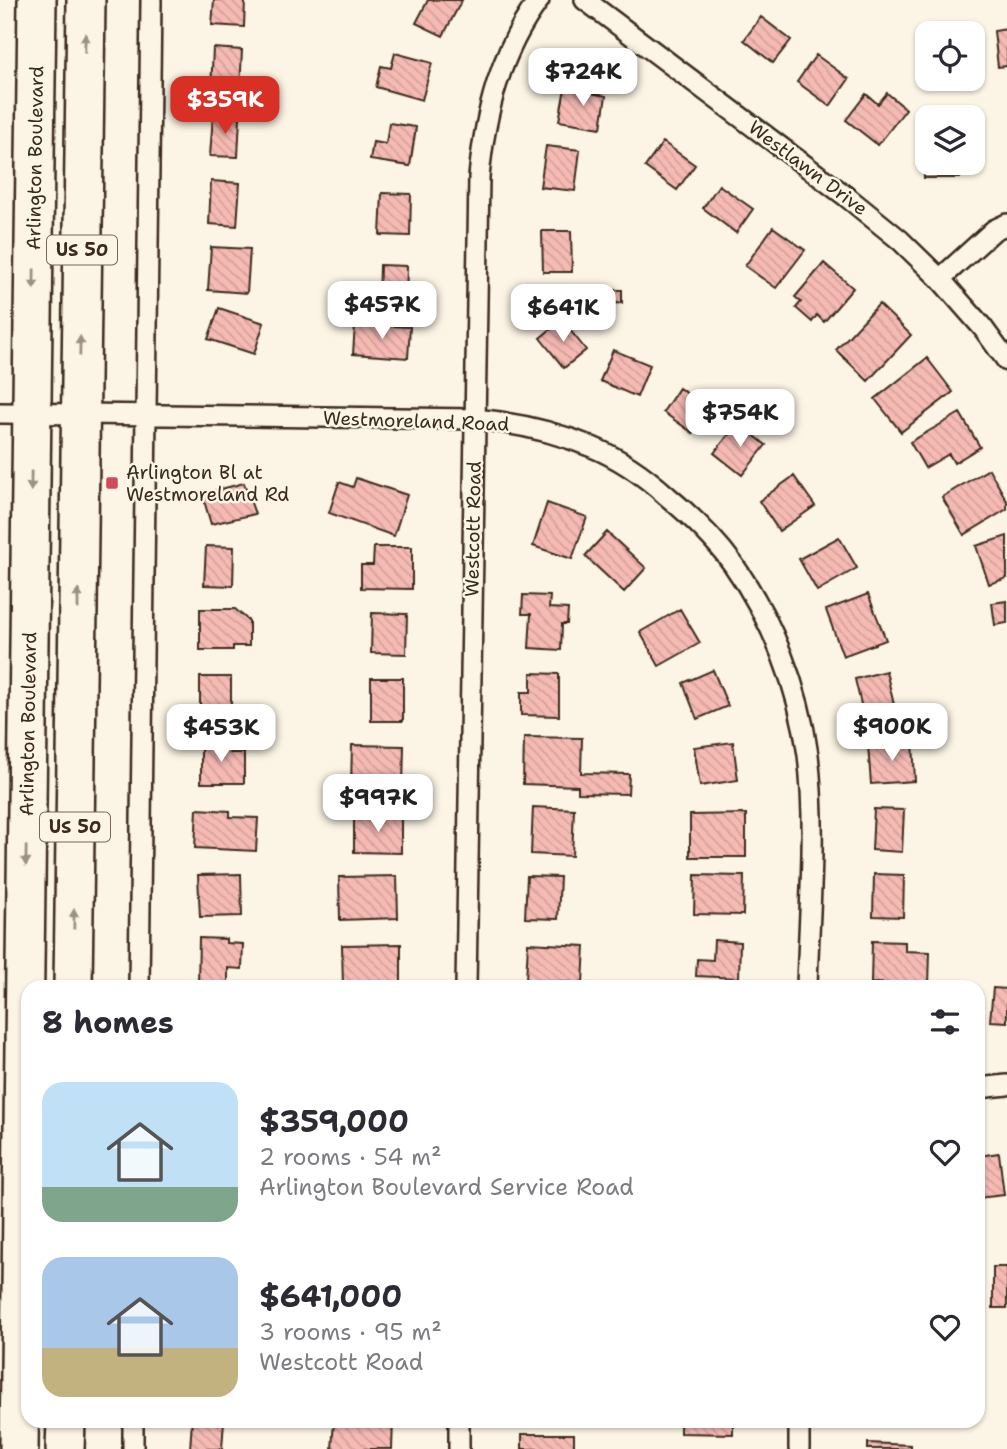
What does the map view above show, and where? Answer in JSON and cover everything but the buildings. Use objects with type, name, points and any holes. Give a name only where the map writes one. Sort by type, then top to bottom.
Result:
[{"type":"highway","name":"Arlington Boulevard","points":[[19,1449],[16,413],[37,0]]},
{"type":"highway","name":"US 50","points":[[73,980],[86,0]]},
{"type":"highway","points":[[65,1449],[66,1428]]},
{"type":"street","points":[[139,980],[151,0]]},
{"type":"street","name":"Westcott Road","points":[[466,980],[478,177],[483,133],[494,90],[510,48],[539,0]]},
{"type":"street","name":"Westlawn Drive","points":[[585,0],[900,240],[940,279],[983,328],[1007,361]]},
{"type":"street","points":[[940,279],[995,230],[1007,224]]},
{"type":"street","name":"Westmoreland Road","points":[[16,413],[475,419],[508,422],[551,432],[595,447],[634,470],[691,516],[733,563],[759,606],[781,652],[798,705],[812,800],[807,980]]},
{"type":"street","points":[[985,1087],[1007,1085]]},
{"type":"street","points":[[133,1428],[133,1449]]},
{"type":"street","points":[[459,1428],[459,1449]]},
{"type":"street","points":[[799,1428],[799,1449]]},
{"type":"place","name":"Arlington Bl at Westmoreland Rd","points":[[112,483]]}]
